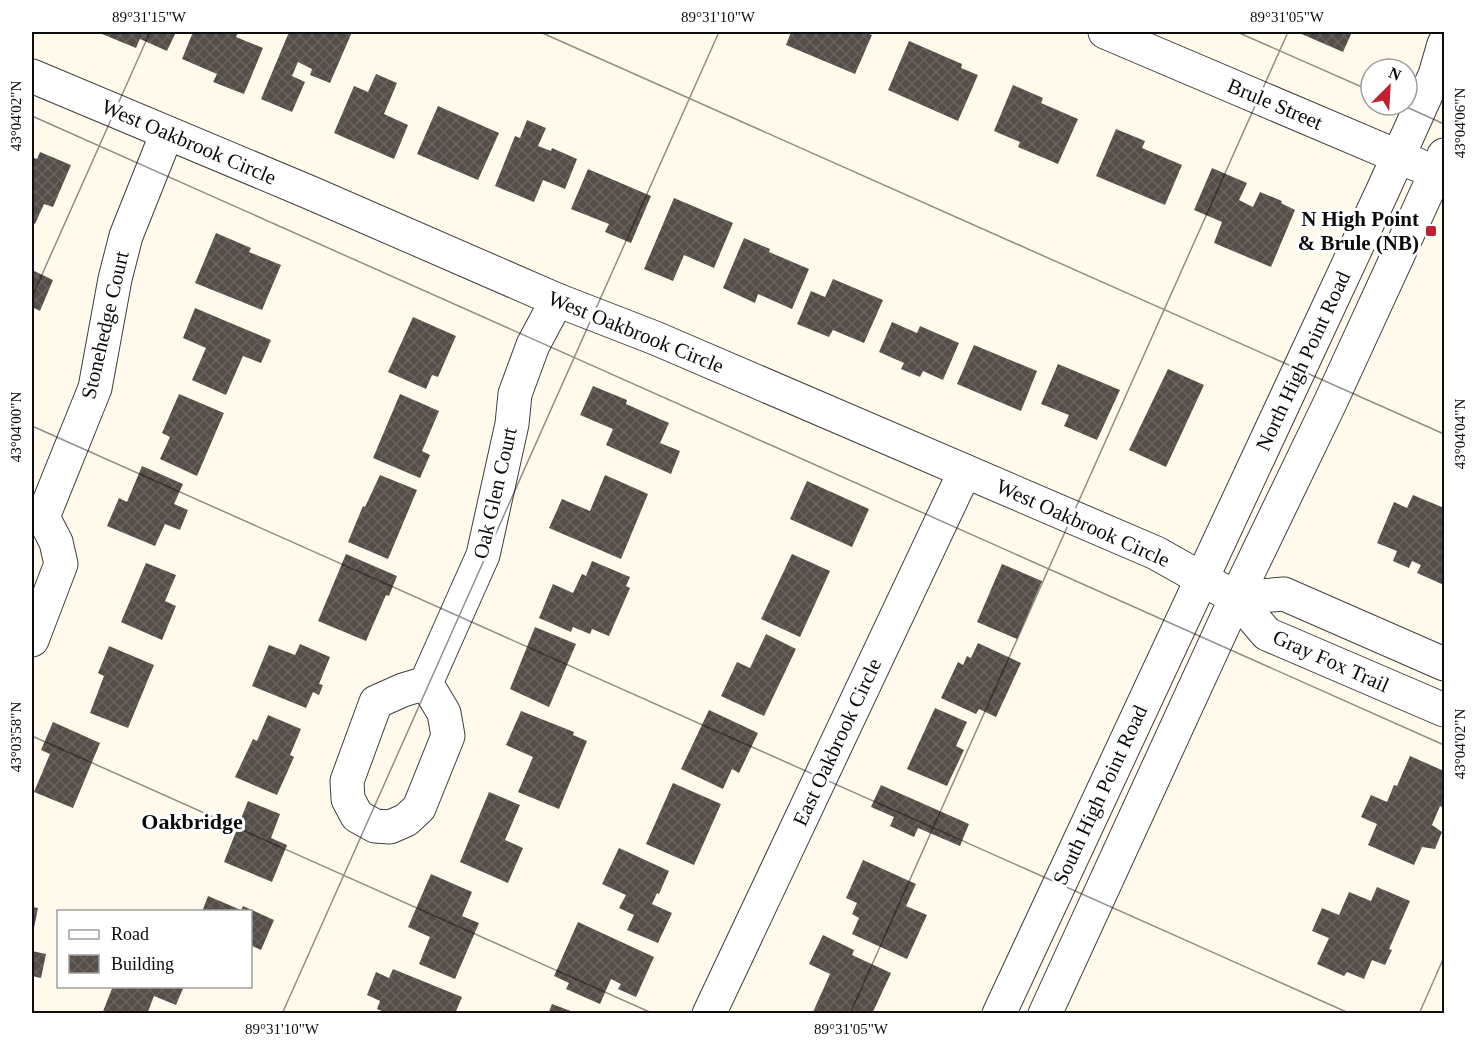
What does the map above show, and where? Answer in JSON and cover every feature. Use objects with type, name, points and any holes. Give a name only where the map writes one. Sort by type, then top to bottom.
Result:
[{"type":"street","name":"Brule Street","points":[[1105,32],[1398,156],[1442,168]]},
{"type":"street","name":"North High Point Road","points":[[1201,577],[1435,75],[1444,44]]},
{"type":"street","name":"West Oakbrook Circle","points":[[32,76],[557,300],[655,338],[1156,553],[1236,598]]},
{"type":"street","name":"Stonehedge Court","points":[[32,640],[61,564],[56,543],[37,519],[95,388],[115,279],[126,236],[167,133]]},
{"type":"street","name":"North High Point Road","points":[[1236,598],[1442,168]]},
{"type":"street","name":"Oak Glen Court","points":[[426,683],[483,555],[512,424],[515,394],[533,345],[557,300]]},
{"type":"street","name":"East Oakbrook Circle","points":[[709,1014],[965,471]]},
{"type":"street","name":"South High Point Road","points":[[999,1014],[1201,577]]},
{"type":"street","name":"Gray Fox Trail","points":[[1236,598],[1284,594],[1444,664]]},
{"type":"street","name":"South High Point Road","points":[[1045,1014],[1236,598]]},
{"type":"street","name":"Gray Fox Trail","points":[[1236,598],[1267,634],[1444,710]]},
{"type":"building","points":[[103,32],[176,32],[167,51],[140,39],[136,48],[102,34]]},
{"type":"building","points":[[193,32],[238,32],[236,37],[263,48],[244,94],[213,82],[217,74],[182,59]]},
{"type":"building","points":[[289,32],[352,32],[330,83],[310,75],[312,69],[298,62],[292,76],[305,82],[292,112],[261,99]]},
{"type":"building","points":[[791,32],[863,32],[872,35],[855,74],[786,45]]},
{"type":"building","points":[[1297,32],[1352,32],[1343,52]]},
{"type":"building","points":[[909,41],[962,64],[961,68],[978,75],[958,121],[888,90]]},
{"type":"building","points":[[376,74],[397,83],[384,114],[408,125],[394,159],[334,133],[354,86],[368,92]]},
{"type":"building","points":[[1013,85],[1043,98],[1041,103],[1078,119],[1058,164],[1018,147],[1020,142],[994,131]]},
{"type":"building","points":[[438,106],[499,133],[478,180],[417,154]]},
{"type":"building","points":[[527,120],[546,128],[538,146],[551,151],[552,148],[577,159],[565,189],[543,180],[534,202],[495,186],[515,136],[520,138]]},
{"type":"building","points":[[1116,129],[1145,141],[1142,148],[1182,165],[1165,205],[1096,176]]},
{"type":"building","points":[[40,152],[71,165],[53,207],[44,204],[35,224],[32,222],[32,157],[37,159]]},
{"type":"building","points":[[1212,168],[1247,183],[1239,200],[1253,207],[1260,192],[1282,201],[1281,203],[1295,210],[1271,267],[1214,243],[1222,222],[1194,210]]},
{"type":"building","points":[[588,169],[651,196],[631,243],[605,232],[609,224],[571,209]]},
{"type":"building","points":[[674,198],[733,223],[714,268],[684,255],[673,281],[644,269]]},
{"type":"building","points":[[216,233],[251,248],[249,252],[281,265],[262,310],[195,283]]},
{"type":"building","points":[[744,238],[770,249],[769,252],[809,269],[792,309],[758,294],[755,303],[723,288]]},
{"type":"building","points":[[32,270],[53,280],[40,311],[32,307]]},
{"type":"building","points":[[833,279],[883,300],[864,343],[833,330],[829,337],[797,324],[811,291],[825,297]]},
{"type":"building","points":[[195,308],[271,340],[261,363],[243,356],[226,395],[192,380],[206,348],[183,338]]},
{"type":"building","points":[[413,317],[456,336],[438,377],[432,375],[426,389],[388,372]]},
{"type":"building","points":[[892,322],[917,333],[920,326],[959,343],[943,380],[923,371],[920,377],[901,369],[904,363],[879,352]]},
{"type":"building","points":[[974,345],[1037,371],[1021,411],[957,384]]},
{"type":"building","points":[[1058,364],[1120,390],[1097,440],[1064,426],[1069,415],[1041,404]]},
{"type":"building","points":[[1168,369],[1204,385],[1166,467],[1129,450]]},
{"type":"building","points":[[593,386],[627,400],[626,404],[669,423],[660,443],[680,451],[671,474],[606,445],[613,429],[580,415]]},
{"type":"building","points":[[179,394],[224,413],[197,476],[160,459],[170,437],[162,433]]},
{"type":"building","points":[[400,394],[439,411],[422,451],[430,455],[420,478],[373,458]]},
{"type":"building","points":[[142,466],[183,484],[174,504],[188,510],[180,530],[165,524],[155,546],[107,526],[119,498],[127,502]]},
{"type":"building","points":[[380,475],[417,490],[388,559],[348,542],[363,506],[365,507]]},
{"type":"building","points":[[605,475],[648,494],[621,559],[549,528],[562,499],[590,511]]},
{"type":"building","points":[[807,481],[869,509],[852,547],[790,519]]},
{"type":"building","points":[[1413,495],[1444,508],[1444,585],[1417,573],[1421,565],[1412,561],[1409,568],[1393,561],[1397,551],[1377,543],[1394,502],[1407,508]]},
{"type":"building","points":[[346,554],[397,576],[366,641],[318,621]]},
{"type":"building","points":[[792,554],[830,571],[800,637],[761,619]]},
{"type":"building","points":[[592,561],[630,577],[626,586],[630,588],[609,636],[592,629],[590,634],[573,627],[571,632],[539,618],[553,584],[573,593],[582,574],[586,576]]},
{"type":"building","points":[[146,563],[176,575],[165,601],[176,606],[162,640],[121,622]]},
{"type":"building","points":[[1002,564],[1042,581],[1017,639],[977,622]]},
{"type":"building","points":[[535,627],[576,644],[549,707],[510,689]]},
{"type":"building","points":[[766,634],[796,649],[764,716],[721,696],[737,662],[750,668]]},
{"type":"building","points":[[978,643],[1021,663],[996,717],[979,709],[976,714],[941,698],[958,662],[963,665],[967,656],[971,658]]},
{"type":"building","points":[[300,644],[330,657],[319,684],[323,685],[319,695],[313,692],[306,708],[252,686],[269,645],[295,655]]},
{"type":"building","points":[[109,646],[154,665],[128,728],[90,713],[104,676],[98,673]]},
{"type":"building","points":[[935,708],[967,722],[956,746],[964,750],[947,786],[907,769]]},
{"type":"building","points":[[709,710],[758,733],[739,773],[732,769],[723,789],[681,769]]},
{"type":"building","points":[[521,711],[574,732],[573,735],[587,741],[559,809],[518,792],[533,757],[506,745]]},
{"type":"building","points":[[268,715],[301,729],[290,755],[294,757],[277,795],[235,777],[253,739],[257,741]]},
{"type":"building","points":[[53,722],[100,743],[73,808],[34,792],[50,754],[41,750]]},
{"type":"building","points":[[1410,756],[1444,771],[1444,808],[1440,806],[1432,825],[1442,832],[1435,849],[1422,847],[1414,865],[1368,845],[1377,824],[1361,817],[1371,795],[1387,802]]},
{"type":"building","points":[[673,783],[721,804],[694,865],[646,844]]},
{"type":"building","points":[[881,785],[969,824],[960,846],[918,828],[914,837],[890,826],[894,817],[871,807]]},
{"type":"building","points":[[489,792],[520,805],[505,840],[523,848],[508,883],[460,862]]},
{"type":"building","points":[[248,801],[280,814],[271,838],[287,845],[272,882],[224,862]]},
{"type":"building","points":[[619,848],[669,871],[652,904],[672,913],[658,943],[627,930],[634,915],[619,908],[626,895],[602,884]]},
{"type":"building","points":[[863,860],[916,884],[906,906],[927,915],[907,959],[852,934],[859,918],[852,914],[857,903],[846,898]]},
{"type":"building","points":[[431,874],[472,892],[462,916],[479,923],[455,979],[419,964],[430,937],[408,927]]},
{"type":"building","points":[[1377,887],[1410,901],[1389,949],[1392,950],[1385,965],[1372,960],[1364,979],[1347,972],[1344,976],[1317,964],[1329,938],[1312,931],[1322,908],[1339,915],[1349,892],[1371,901]]},
{"type":"building","points":[[208,896],[241,910],[203,910]]},
{"type":"building","points":[[32,907],[38,908],[33,933],[32,933]]},
{"type":"building","points":[[252,910],[274,920],[261,950],[252,946]]},
{"type":"building","points":[[578,922],[654,957],[636,997],[618,989],[621,984],[611,979],[600,1004],[566,989],[569,983],[554,976]]},
{"type":"building","points":[[823,935],[854,950],[852,955],[891,973],[872,1014],[813,1012],[830,974],[809,964]]},
{"type":"building","points":[[32,951],[46,954],[41,978],[32,976]]},
{"type":"building","points":[[393,969],[462,997],[455,1014],[389,1014],[377,1009],[380,1001],[367,995],[376,972],[389,978]]},
{"type":"building","points":[[112,988],[183,988],[176,1005],[154,996],[147,1014],[102,1014]]},
{"type":"building","points":[[552,1004],[576,1013],[576,1014],[548,1014]]},
{"type":"place","name":"N High Point & Brule (NB)","points":[[1431,231]]},
{"type":"district","name":"Oakbridge","points":[[192,821]]}]
